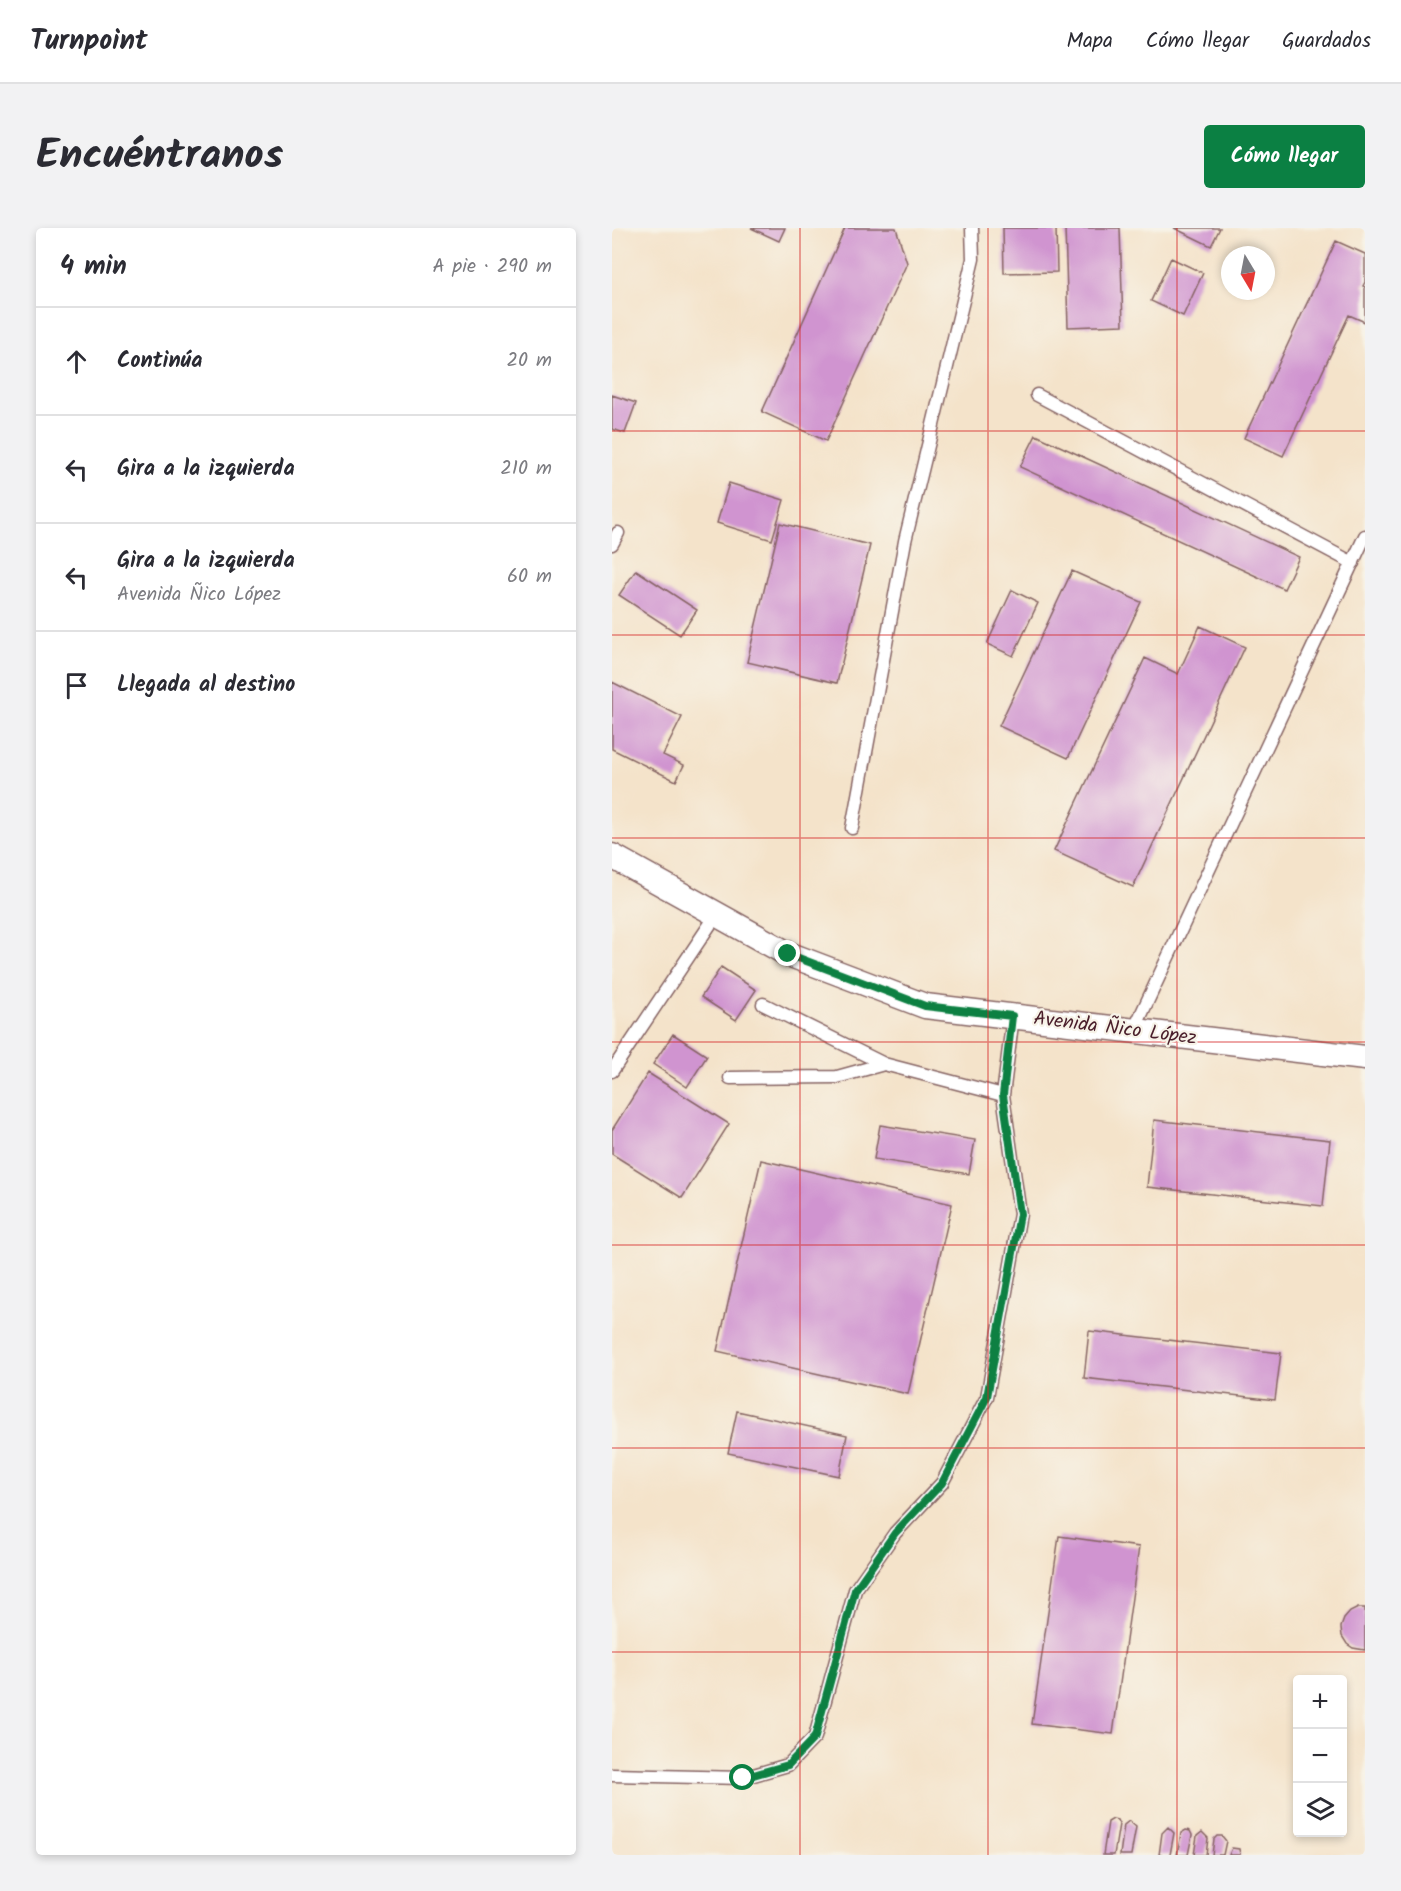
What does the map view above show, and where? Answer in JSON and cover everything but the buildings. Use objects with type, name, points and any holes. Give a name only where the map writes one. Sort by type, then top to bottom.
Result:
[{"type":"street","name":"Avenida Ñico López","points":[[612,856],[788,954],[925,1006],[1365,1058]]},
{"type":"lane","points":[[852,828],[905,541],[973,259],[972,228]]},
{"type":"lane","points":[[1037,395],[1353,563]]},
{"type":"lane","points":[[1133,1032],[1365,536]]},
{"type":"lane","points":[[612,1071],[717,914]]},
{"type":"lane","points":[[763,1004],[884,1064],[1003,1095]]},
{"type":"lane","points":[[612,1775],[743,1778],[788,1765],[815,1737],[855,1590],[895,1533],[942,1483],[987,1397],[1020,1214],[1003,1095],[1012,1016]]},
{"type":"lane","points":[[730,1078],[837,1077],[884,1064]]},
{"type":"route","points":[[743,1778],[788,1765],[815,1737],[855,1590],[895,1533],[942,1483],[987,1397],[1020,1214],[1003,1095],[1012,1016],[925,1006],[788,954]]}]
